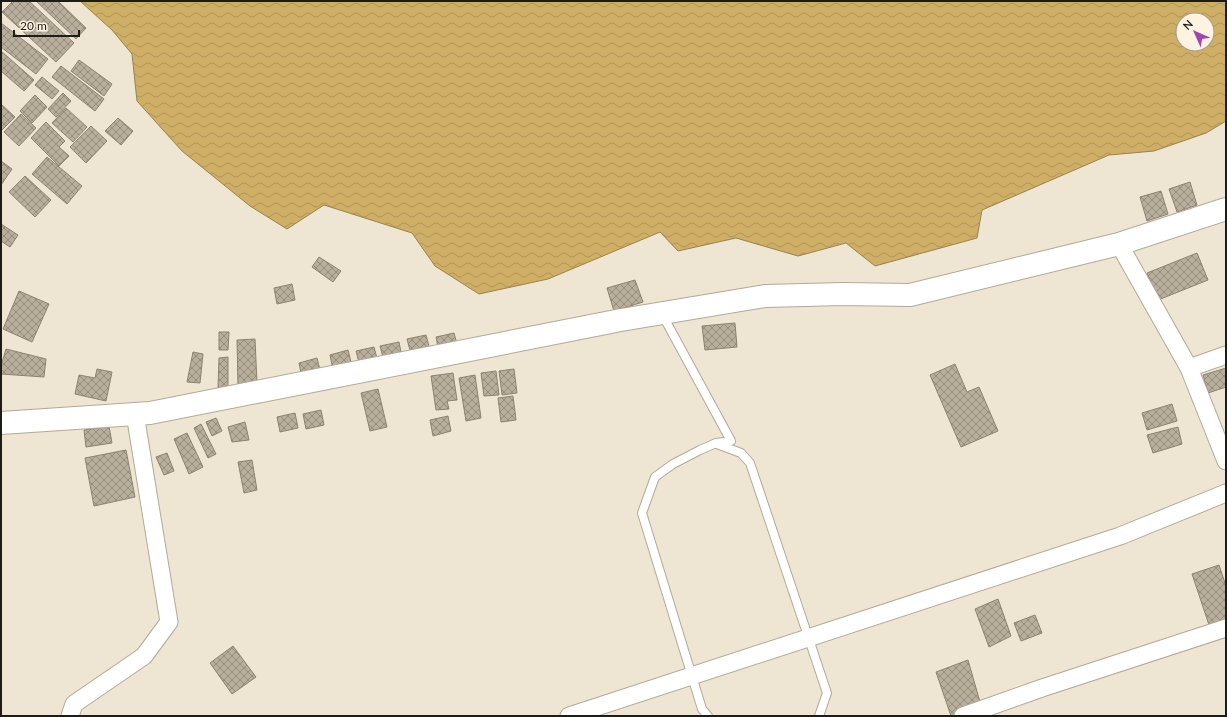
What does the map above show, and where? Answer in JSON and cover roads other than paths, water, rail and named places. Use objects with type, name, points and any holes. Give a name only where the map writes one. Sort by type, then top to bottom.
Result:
[{"type":"street","points":[[1,423],[150,413],[661,313],[765,296],[843,294],[910,295],[1119,244],[1226,209]]},
{"type":"street","points":[[1119,244],[1189,368],[1226,461]]},
{"type":"street","points":[[1189,368],[1226,355]]},
{"type":"street","points":[[70,716],[74,704],[144,656],[169,622],[135,414]]},
{"type":"street","points":[[569,716],[1120,536],[1226,493]]},
{"type":"street","points":[[963,716],[1042,688],[1226,628]]},
{"type":"lane","points":[[661,313],[731,441],[716,443],[700,450],[673,464],[655,477],[642,514],[702,709],[708,716]]},
{"type":"lane","points":[[716,443],[741,453],[750,463],[827,693],[819,716]]},
{"type":"water","points":[[80,1],[1226,1],[1226,121],[1206,133],[1154,151],[1109,155],[982,210],[977,238],[875,266],[846,243],[798,256],[736,238],[678,251],[660,232],[548,279],[479,294],[435,266],[412,233],[324,205],[287,229],[250,206],[182,151],[137,101],[132,54],[112,30]]}]
